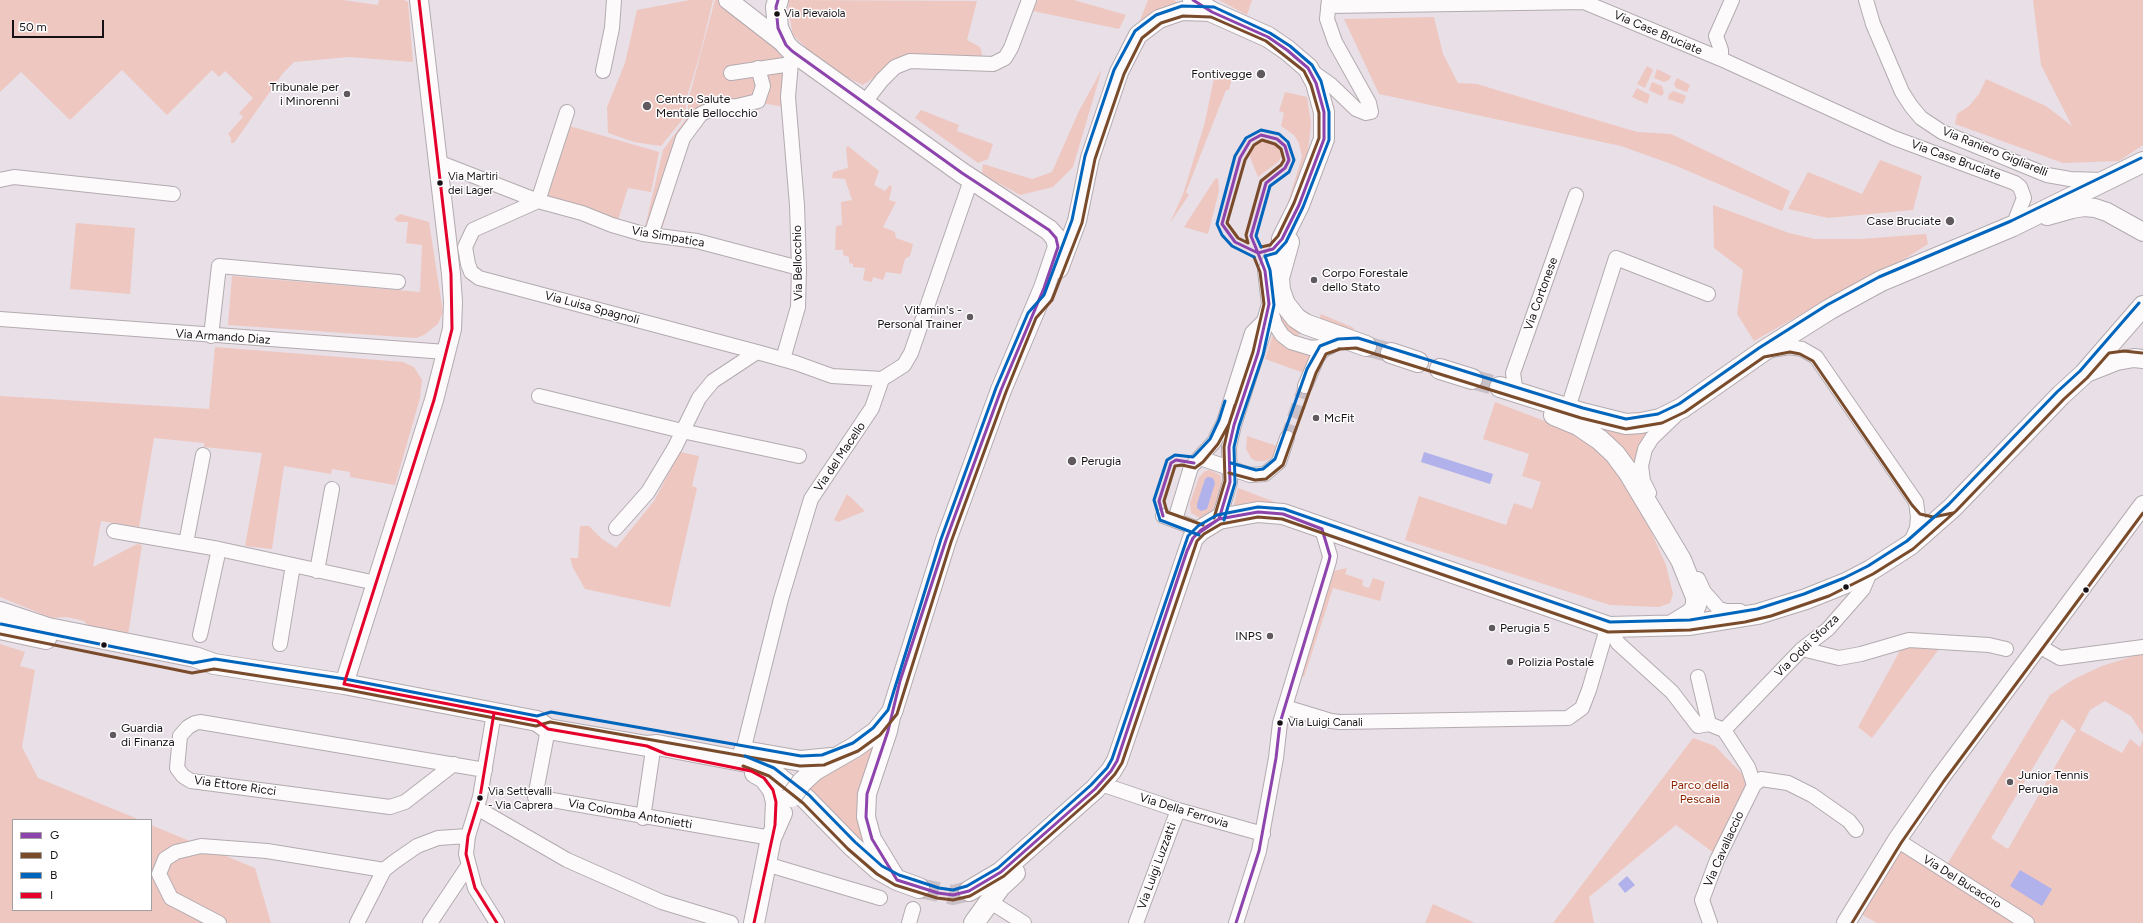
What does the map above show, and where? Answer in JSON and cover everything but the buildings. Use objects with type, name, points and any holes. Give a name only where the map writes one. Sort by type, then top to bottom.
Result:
[{"type":"main road","points":[[773,832],[796,790],[815,770],[855,747],[876,732],[892,712],[900,680],[946,540],[1001,390],[1044,288],[1058,247],[1056,238],[1044,226],[971,180],[864,103],[789,53],[778,28],[776,7],[778,0]]},
{"type":"main road","points":[[1193,0],[1212,12],[1268,37],[1287,50],[1308,68],[1316,83],[1324,112],[1324,139],[1298,206],[1298,215],[1283,249],[1279,278],[1280,290],[1286,304],[1296,318],[1305,324],[1362,344]]},
{"type":"main road","points":[[1511,386],[1568,408],[1626,424],[1642,423],[1660,419],[1682,408],[1762,352],[1830,309],[1881,281],[2013,226],[2143,162]]},
{"type":"main road","points":[[974,923],[1000,887],[1097,799],[1117,761],[1193,538],[1201,530],[1219,519],[1236,514],[1273,512],[1283,514],[1322,529],[1609,627],[1669,627],[1723,620],[1769,611],[1827,592],[1871,570],[1910,545],[1952,508],[2060,395],[2084,374],[2143,306]]},
{"type":"main road","points":[[1391,353],[1418,362]]},
{"type":"main road","points":[[1440,369],[1472,379]]},
{"type":"main road","points":[[1511,386],[1528,404],[1578,425],[1600,440],[1615,454],[1626,469],[1681,560],[1696,597],[1693,612],[1669,627]]},
{"type":"main road","points":[[0,606],[47,633]]},
{"type":"main road","points":[[0,612],[47,633]]},
{"type":"main road","points":[[0,624],[47,633],[193,668],[214,664],[344,684],[494,713],[751,771],[764,778],[773,790],[776,802],[773,832],[754,923]]},
{"type":"main road","points":[[0,628],[47,633]]},
{"type":"main road","points":[[543,725],[550,717],[801,761],[823,760],[837,756]]},
{"type":"main road","points":[[650,748],[657,745],[752,763],[772,772],[806,799],[852,846],[879,870],[897,880],[919,888]]},
{"type":"main road","points":[[969,891],[1001,872],[1109,778]]},
{"type":"street","points":[[344,684],[434,400],[452,329],[453,302],[419,0]]},
{"type":"street","points":[[604,71],[612,28],[614,0]]},
{"type":"street","points":[[728,0],[789,53],[758,68],[731,73]]},
{"type":"street","points":[[864,103],[882,80],[895,67],[910,61],[993,64],[1005,58],[1011,48],[1029,0]]},
{"type":"street","points":[[1721,59],[1721,50],[1716,36],[1732,0]]},
{"type":"street","name":"Via Raniero Gigliarelli","points":[[1866,0],[1873,24],[1902,92],[1921,118],[1942,132],[2047,175],[2070,179],[2108,180]]},
{"type":"street","name":"Via Case Bruciate","points":[[1308,68],[1331,85],[1356,109],[1366,113],[1371,112],[1369,103],[1335,42],[1327,19],[1328,3],[1582,1],[1721,59],[1894,138],[2015,183],[2020,187],[2024,198],[2013,226]]},
{"type":"street","points":[[1032,315],[1048,298],[1077,221],[1090,158],[1119,72],[1138,35],[1159,19],[1182,11],[1212,12]]},
{"type":"street","name":"Via Bellocchio","points":[[783,359],[798,308],[799,268],[788,97],[789,53]]},
{"type":"street","points":[[651,235],[683,138],[701,114],[716,107],[737,106],[758,101],[763,86],[758,68]]},
{"type":"street","points":[[538,201],[567,112]]},
{"type":"street","name":"Via Simpatica","points":[[438,162],[538,201],[582,213],[612,225],[651,235],[697,241],[799,268]]},
{"type":"street","points":[[0,180],[14,177],[172,194]]},
{"type":"street","points":[[616,528],[648,492],[699,398],[713,381],[757,352],[783,359],[832,376],[882,379],[904,365],[911,353],[971,180]]},
{"type":"street","name":"Via Cortonese","points":[[1511,386],[1576,195]]},
{"type":"street","name":"Via Luisa Spagnoli","points":[[538,201],[473,230],[465,247],[471,272],[479,278],[757,352]]},
{"type":"street","points":[[2013,226],[2059,212],[2084,207],[2107,212],[2143,232]]},
{"type":"street","points":[[1283,249],[1271,258],[1265,271],[1269,304],[1275,324],[1282,335],[1291,342],[1311,348],[1362,344]]},
{"type":"street","points":[[1568,408],[1616,258],[1708,294]]},
{"type":"street","points":[[211,336],[219,266],[398,282]]},
{"type":"street","points":[[1219,519],[1230,482],[1229,447],[1234,424],[1258,353],[1264,332],[1264,322],[1269,304]]},
{"type":"street","name":"Via Armando Diaz","points":[[0,319],[211,336],[446,352]]},
{"type":"street","points":[[1201,530],[1169,518],[1191,466],[1214,442],[1224,422],[1252,333],[1264,322]]},
{"type":"street","points":[[1305,386],[1311,371],[1323,350],[1330,346]]},
{"type":"street","points":[[1762,352],[1790,347],[1802,349],[1816,357],[1916,502],[1918,517],[1917,528],[1910,545]]},
{"type":"street","points":[[2084,374],[2117,361],[2143,359]]},
{"type":"street","name":"Via del Macello","points":[[743,751],[780,599],[811,500],[872,408],[882,379]]},
{"type":"street","points":[[539,396],[682,431],[799,456]]},
{"type":"street","points":[[1682,408],[1652,438],[1644,449],[1641,466],[1644,481],[1659,513],[1693,569],[1704,592],[1712,602],[1719,609],[1726,611],[1769,611]]},
{"type":"street","points":[[1200,458],[1256,476],[1265,474],[1279,462],[1287,438]]},
{"type":"street","points":[[186,543],[203,455]]},
{"type":"street","points":[[317,570],[332,489]]},
{"type":"street","points":[[1846,923],[1897,840],[2037,645],[2143,505]]},
{"type":"street","points":[[1236,923],[1263,834],[1276,758],[1280,723],[1329,561],[1330,556],[1322,529]]},
{"type":"street","points":[[114,531],[218,549],[376,583]]},
{"type":"street","points":[[200,635],[218,549]]},
{"type":"street","points":[[280,644],[293,566]]},
{"type":"street","name":"Via Oddi Sforza","points":[[1724,730],[1802,650],[1833,623],[1863,589],[1871,570]]},
{"type":"street","points":[[1285,707],[1331,721],[1340,722],[1568,718],[1582,708],[1589,690],[1606,632],[1609,627]]},
{"type":"street","points":[[1609,627],[1618,643],[1672,692],[1703,725],[1724,730],[1757,782],[1788,783],[1812,794],[1849,821],[1856,830]]},
{"type":"street","points":[[1802,650],[1839,658],[1861,654],[1909,640],[1989,645],[2006,649]]},
{"type":"street","points":[[2037,645],[2060,658],[2143,647]]},
{"type":"street","points":[[1698,677],[1703,725]]},
{"type":"street","points":[[892,712],[888,731],[867,794],[866,817],[872,839],[897,880]]},
{"type":"street","points":[[494,713],[477,808],[468,836],[466,854],[475,888],[497,923]]},
{"type":"street","name":"Via Ettore Ricci","points":[[454,764],[406,802],[390,807],[191,781],[182,776],[177,768],[180,736],[191,725],[200,722],[454,764],[484,770]]},
{"type":"street","name":"Via Colomba Antonietti","points":[[543,725],[535,797],[643,818],[773,832]]},
{"type":"street","points":[[643,818],[650,748]]},
{"type":"street","name":"Via Della Ferrovia","points":[[1109,778],[1178,810],[1263,834]]},
{"type":"street","name":"Via Cavallaccio","points":[[1710,923],[1702,900],[1717,860],[1757,782]]},
{"type":"street","points":[[477,808],[567,860],[662,902],[731,923]]},
{"type":"street","name":"Via Luigi Luzzatti","points":[[1136,923],[1178,810]]},
{"type":"street","points":[[357,923],[384,870],[417,846],[438,838],[468,836]]},
{"type":"street","name":"Via Del Bucaccio","points":[[1897,840],[2027,923]]},
{"type":"street","points":[[219,923],[171,898],[159,874],[165,859],[176,852],[201,846],[267,851],[384,870]]},
{"type":"street","points":[[766,864],[880,898]]},
{"type":"street","points":[[430,923],[468,866]]},
{"type":"street","points":[[989,901],[1024,923]]},
{"type":"street","points":[[909,923],[914,909]]},
{"type":"green space","points":[[0,0],[343,0],[378,5],[379,0],[404,0],[408,2],[413,62],[349,57],[294,62],[283,73],[234,143],[231,143],[231,138],[228,134],[243,117],[239,113],[253,98],[225,71],[219,77],[212,70],[167,115],[122,70],[70,120],[21,72],[0,92]]},
{"type":"green space","points":[[690,0],[713,0],[700,54],[686,100],[686,115],[661,146],[634,142],[608,133],[607,107],[625,63],[637,10]]},
{"type":"green space","points":[[715,0],[721,0],[790,52],[784,107],[762,103],[758,110],[706,118],[690,139],[661,232],[645,227],[663,150],[688,116],[688,101]]},
{"type":"green space","points":[[789,0],[977,1],[967,40],[980,47],[983,58],[916,56],[885,70],[863,85],[827,68],[793,35],[788,9]]},
{"type":"green space","points":[[1038,0],[1074,0],[1126,15],[1119,29],[1033,11]]},
{"type":"green space","points":[[1148,0],[1174,0],[1179,4],[1139,23]]},
{"type":"green space","points":[[1219,0],[1252,0],[1247,15]]},
{"type":"green space","points":[[2033,0],[2143,0],[2143,145],[2119,161],[2063,163],[1955,124],[1957,114],[1969,106],[1979,94],[1986,79],[2046,106],[2072,126],[2041,65]]},
{"type":"green space","points":[[1434,17],[1443,54],[1458,83],[1477,84],[1637,132],[1671,134],[1790,191],[1782,211],[1674,165],[1621,146],[1379,94],[1344,19]]},
{"type":"green space","points":[[1647,66],[1653,70],[1645,88],[1637,84]]},
{"type":"green space","points":[[1102,69],[1073,167],[1053,187],[1020,195],[982,174],[983,164],[1032,179],[1052,172],[1079,111]]},
{"type":"green space","points":[[1657,69],[1671,76],[1669,80],[1664,82],[1654,78]]},
{"type":"green space","points":[[1215,73],[1232,77],[1229,90],[1226,90],[1186,192],[1189,195],[1170,223],[1183,194],[1205,122]]},
{"type":"green space","points":[[1677,78],[1690,85],[1687,92],[1676,88],[1674,84]]},
{"type":"green space","points":[[1652,82],[1662,86],[1664,93],[1661,96],[1649,90]]},
{"type":"green space","points":[[1637,88],[1650,95],[1647,104],[1632,97]]},
{"type":"green space","points":[[1674,91],[1686,96],[1683,104],[1668,99],[1669,94]]},
{"type":"green space","points":[[1285,92],[1307,97],[1311,123],[1308,151],[1287,221],[1282,222],[1302,157],[1299,143],[1294,135],[1281,126],[1284,113],[1279,111]]},
{"type":"green space","points":[[921,110],[959,125],[957,131],[993,144],[988,159],[978,163],[915,118]]},
{"type":"green space","points":[[566,125],[659,152],[651,192],[628,188],[617,223],[543,200]]},
{"type":"green space","points":[[1260,140],[1271,141],[1276,145],[1280,150],[1281,157],[1278,162],[1258,177],[1248,152],[1252,145]]},
{"type":"green space","points":[[848,146],[879,171],[874,185],[885,191],[890,185],[892,187],[889,200],[896,202],[883,227],[895,232],[896,238],[913,244],[910,256],[905,259],[901,274],[886,272],[883,280],[873,277],[872,282],[863,280],[865,268],[853,267],[853,264],[849,263],[849,257],[843,255],[843,250],[835,250],[836,226],[842,225],[841,202],[852,200],[845,179],[832,178],[833,172],[848,168],[846,148]]},
{"type":"green space","points":[[1880,160],[1922,176],[1913,210],[1828,218],[1788,209],[1808,172],[1862,194]]},
{"type":"green space","points":[[1218,178],[1219,191],[1208,234],[1184,227],[1215,179]]},
{"type":"green space","points":[[1713,205],[1789,233],[1815,239],[1861,239],[1926,234],[1928,244],[1903,260],[1863,279],[1754,341],[1737,314],[1743,270],[1714,248]]},
{"type":"green space","points":[[400,214],[429,222],[443,312],[438,324],[424,335],[416,338],[228,325],[232,276],[420,292],[422,245],[406,243],[408,222],[398,222],[394,219]]},
{"type":"green space","points":[[76,223],[135,228],[130,294],[70,289]]},
{"type":"green space","points":[[1278,305],[1301,330],[1297,339],[1286,331],[1277,311]]},
{"type":"green space","points":[[1321,314],[1354,328],[1353,332],[1320,318]]},
{"type":"green space","points":[[1274,331],[1313,353],[1304,373],[1265,359]]},
{"type":"green space","points":[[215,347],[403,362],[414,367],[422,380],[420,398],[395,485],[350,477],[350,472],[332,469],[331,474],[284,466],[272,549],[245,546],[262,453],[204,447],[204,443],[154,438],[139,527],[101,521],[93,567],[137,544],[142,545],[128,635],[90,628],[84,621],[67,617],[52,618],[0,597],[0,396],[209,409]]},
{"type":"green space","points":[[1495,402],[1568,430],[1590,443],[1607,458],[1622,476],[1646,520],[1666,565],[1673,594],[1670,603],[1659,607],[1610,605],[1405,540],[1419,496],[1506,525],[1514,503],[1532,509],[1541,482],[1522,476],[1529,454],[1483,439]]},
{"type":"green space","points":[[1605,430],[1628,433],[1651,430],[1636,466],[1622,447]]},
{"type":"green space","points":[[1247,436],[1277,446],[1273,457],[1265,461],[1256,461],[1251,458],[1246,449]]},
{"type":"green space","points":[[680,452],[699,456],[692,486],[697,488],[670,607],[585,589],[573,568],[570,558],[578,558],[580,526],[589,526],[602,539],[616,548],[654,501]]},
{"type":"green space","points":[[1210,470],[1220,475],[1222,484],[1212,512],[1204,518],[1200,518],[1191,513],[1190,503],[1199,477],[1205,471]]},
{"type":"green space","points":[[1238,488],[1275,502],[1252,504],[1233,508]]},
{"type":"green space","points":[[847,494],[865,511],[838,522],[834,520]]},
{"type":"green space","points":[[1347,568],[1345,574],[1363,580],[1362,585],[1365,587],[1369,588],[1373,578],[1385,582],[1380,601],[1333,588],[1304,677],[1301,675],[1334,571]]},
{"type":"green space","points":[[0,644],[25,652],[20,666],[35,670],[22,747],[38,778],[138,819],[12,819],[12,911],[152,911],[152,825],[255,868],[271,923],[220,923],[163,902],[210,923],[0,923]]},
{"type":"green space","points":[[1942,645],[1872,738],[1858,727],[1902,647]]},
{"type":"green space","points":[[2143,653],[2143,735],[2131,716],[2105,701],[2090,710],[2080,730],[2122,753],[2130,739],[2140,747],[2143,740],[2143,923],[2033,923],[1946,866],[2050,695],[2074,679],[2102,666]],"holes":[[[2062,719],[2076,730],[2008,849],[1991,838]]]},
{"type":"green space","points":[[880,736],[866,845],[808,790],[824,776],[860,757],[870,749]]},
{"type":"green space","name":"Parco della Pescaia","points":[[1693,738],[1715,746],[1749,781],[1714,853],[1676,825],[1589,897],[1594,923],[1553,923]]},
{"type":"green space","points":[[1900,847],[2018,923],[1877,923],[1861,914]]},
{"type":"green space","points":[[1433,904],[1473,922],[1473,923],[1425,923]]},
{"type":"water","points":[[1424,452],[1493,474],[1490,484],[1421,462]]},
{"type":"water","points":[[1208,477],[1213,478],[1215,483],[1207,509],[1201,511],[1197,508],[1197,504],[1205,479]]},
{"type":"water","points":[[2020,870],[2052,889],[2042,906],[2010,886]]},
{"type":"water","points":[[1627,876],[1635,885],[1625,893],[1618,884]]},
{"type":"tunnel","points":[[1366,346],[1391,353]]},
{"type":"tunnel","points":[[1472,379],[1500,387]]},
{"type":"tunnel","points":[[1287,438],[1305,386]]},
{"type":"tunnel","points":[[919,888],[953,895],[969,891]]},
{"type":"transit line","name":"I","points":[[344,684],[434,400],[452,329],[451,274],[419,0]]},
{"type":"transit line","name":"G","points":[[778,0],[776,7],[778,28],[786,45],[792,51],[962,173],[1049,230],[1056,238],[1058,247],[1044,288],[1001,390],[946,540],[900,681],[888,731],[867,794],[866,817],[872,839],[897,880],[938,893],[953,895],[969,891],[1001,872],[1095,789],[1111,771],[1117,761],[1187,551],[1193,538],[1201,530],[1219,519],[1258,512],[1283,514],[1322,529]]},
{"type":"transit line","name":"G","points":[[1193,0],[1212,12],[1268,37],[1287,50],[1308,68],[1316,83],[1324,112],[1324,139],[1299,205],[1282,239],[1273,249],[1258,253]]},
{"type":"transit line","name":"B","points":[[1,624],[193,663],[215,659],[345,679],[537,716],[551,712],[801,756],[822,755],[853,743],[873,728],[888,710],[941,539],[996,388],[1028,313],[1044,295],[1072,220],[1085,156],[1114,70],[1135,31],[1156,15],[1182,6],[1214,7],[1270,33],[1290,46],[1312,65],[1321,81],[1329,112],[1329,140],[1303,207],[1286,242],[1276,253],[1265,256],[1270,270],[1274,305],[1263,355],[1239,426],[1234,447],[1235,483],[1224,520]]},
{"type":"transit line","name":"D","points":[[0,634],[192,673],[214,669],[343,689],[536,726],[550,722],[800,766],[824,765],[858,751],[880,735],[897,714],[951,542],[1006,392],[1036,318],[1052,300],[1082,223],[1095,159],[1124,74],[1142,38],[1161,23],[1183,16],[1211,17],[1266,41],[1304,71],[1311,85],[1319,113],[1319,138],[1294,203],[1278,236],[1270,245],[1261,247]]},
{"type":"transit line","name":"B","points":[[1254,257],[1232,246],[1222,235],[1217,224],[1235,156],[1246,138],[1261,130],[1279,134],[1288,142],[1294,160],[1289,172],[1270,186],[1256,236],[1261,247]]},
{"type":"transit line","name":"G","points":[[1261,135],[1277,139],[1285,146],[1289,160],[1285,168],[1266,183],[1251,236],[1258,253],[1235,242],[1222,224],[1240,158],[1250,141],[1261,135]]},
{"type":"transit line","name":"D","points":[[1262,140],[1275,144],[1281,149],[1284,160],[1281,165],[1261,181],[1246,235],[1248,243],[1238,238],[1227,223],[1245,160],[1254,145],[1262,140]]},
{"type":"transit line","name":"B","points":[[1231,463],[1256,470],[1263,469],[1275,459],[1307,369],[1320,346],[1338,339],[1358,338],[1583,408],[1626,419],[1658,414],[1679,404],[1759,348],[1827,305],[1879,277],[2011,221],[2141,158]]},
{"type":"transit line","name":"G","points":[[1196,535],[1219,519],[1230,482],[1229,447],[1234,425],[1258,353],[1269,304],[1265,271],[1258,253]]},
{"type":"transit line","name":"D","points":[[1214,518],[1225,481],[1224,447],[1229,424],[1253,352],[1264,304],[1260,272],[1254,257]]},
{"type":"transit line","name":"B","points":[[745,756],[774,768],[809,795],[855,842],[882,866],[899,875],[939,888],[953,890],[967,886],[998,868],[1091,785],[1107,768],[1112,759],[1188,536],[1198,526],[1217,515],[1258,507],[1284,509],[1610,622],[1690,620],[1757,609],[1804,594],[1844,578],[1868,566],[1907,541],[1949,504],[2057,392],[2080,371],[2139,303]]},
{"type":"transit line","name":"D","points":[[1229,473],[1255,480],[1266,479],[1283,465],[1316,373],[1326,354],[1340,349],[1356,348],[1581,418],[1626,429],[1662,423],[1685,412],[1764,357],[1790,352],[1800,354],[1813,361],[1912,505],[1920,514],[1933,517],[1953,513]]},
{"type":"transit line","name":"D","points":[[743,766],[769,776],[803,803],[848,849],[877,874],[895,885],[937,898],[953,900],[970,896],[1004,876],[1098,793],[1115,774],[1122,763],[1197,541],[1204,534],[1221,524],[1258,517],[1282,519],[1608,632],[1690,630],[1745,622],[1771,616],[1829,596],[1873,574],[1913,549],[1956,511],[2064,399],[2087,378],[2109,353],[2124,351],[2142,353]]},
{"type":"transit line","name":"B","points":[[1199,535],[1160,520],[1154,500],[1167,460],[1175,455],[1193,457],[1196,454],[1210,439],[1219,420],[1225,401]]},
{"type":"transit line","name":"D","points":[[1203,525],[1167,512],[1164,501],[1175,466],[1182,465],[1195,468],[1203,462],[1218,444],[1229,424],[1235,405]]},
{"type":"transit line","name":"G","points":[[1163,516],[1159,501],[1171,463],[1176,460],[1194,463]]},
{"type":"transit line","name":"D","points":[[1852,923],[1901,843],[1944,781],[2143,513]]},
{"type":"transit line","name":"G","points":[[1236,923],[1259,851],[1276,758],[1280,723],[1329,561],[1330,556],[1322,529]]},
{"type":"transit line","name":"I","points":[[344,684],[537,721],[548,729],[647,746],[666,754],[751,771],[764,778],[773,790],[776,802],[775,825],[754,923]]},
{"type":"transit line","name":"I","points":[[494,713],[480,797],[468,836],[466,854],[475,888],[497,923]]},
{"type":"place","name":"Via Pievaiola","points":[[777,14]]},
{"type":"place","name":"Fontivegge","points":[[1261,74]]},
{"type":"place","name":"Tribunale per i Minorenni","points":[[347,94]]},
{"type":"place","name":"Centro Salute Mentale Bellocchio","points":[[647,106]]},
{"type":"place","name":"Via Martiri dei Lager","points":[[440,183]]},
{"type":"place","name":"Case Bruciate","points":[[1950,221]]},
{"type":"place","name":"Corpo Forestale dello Stato","points":[[1314,280]]},
{"type":"place","name":"Vitamin's - Personal Trainer","points":[[970,317]]},
{"type":"place","name":"McFit","points":[[1316,418]]},
{"type":"place","name":"Perugia","points":[[1072,461]]},
{"type":"place","name":"Perugia 5","points":[[1492,628]]},
{"type":"place","name":"INPS","points":[[1270,636]]},
{"type":"place","name":"Polizia Postale","points":[[1510,662]]},
{"type":"place","name":"Via Luigi Canali","points":[[1280,723]]},
{"type":"place","name":"Guardia di Finanza","points":[[113,735]]},
{"type":"place","name":"Junior Tennis Perugia","points":[[2010,782]]},
{"type":"place","name":"Via Settevalli - Via Caprera","points":[[480,798]]}]
